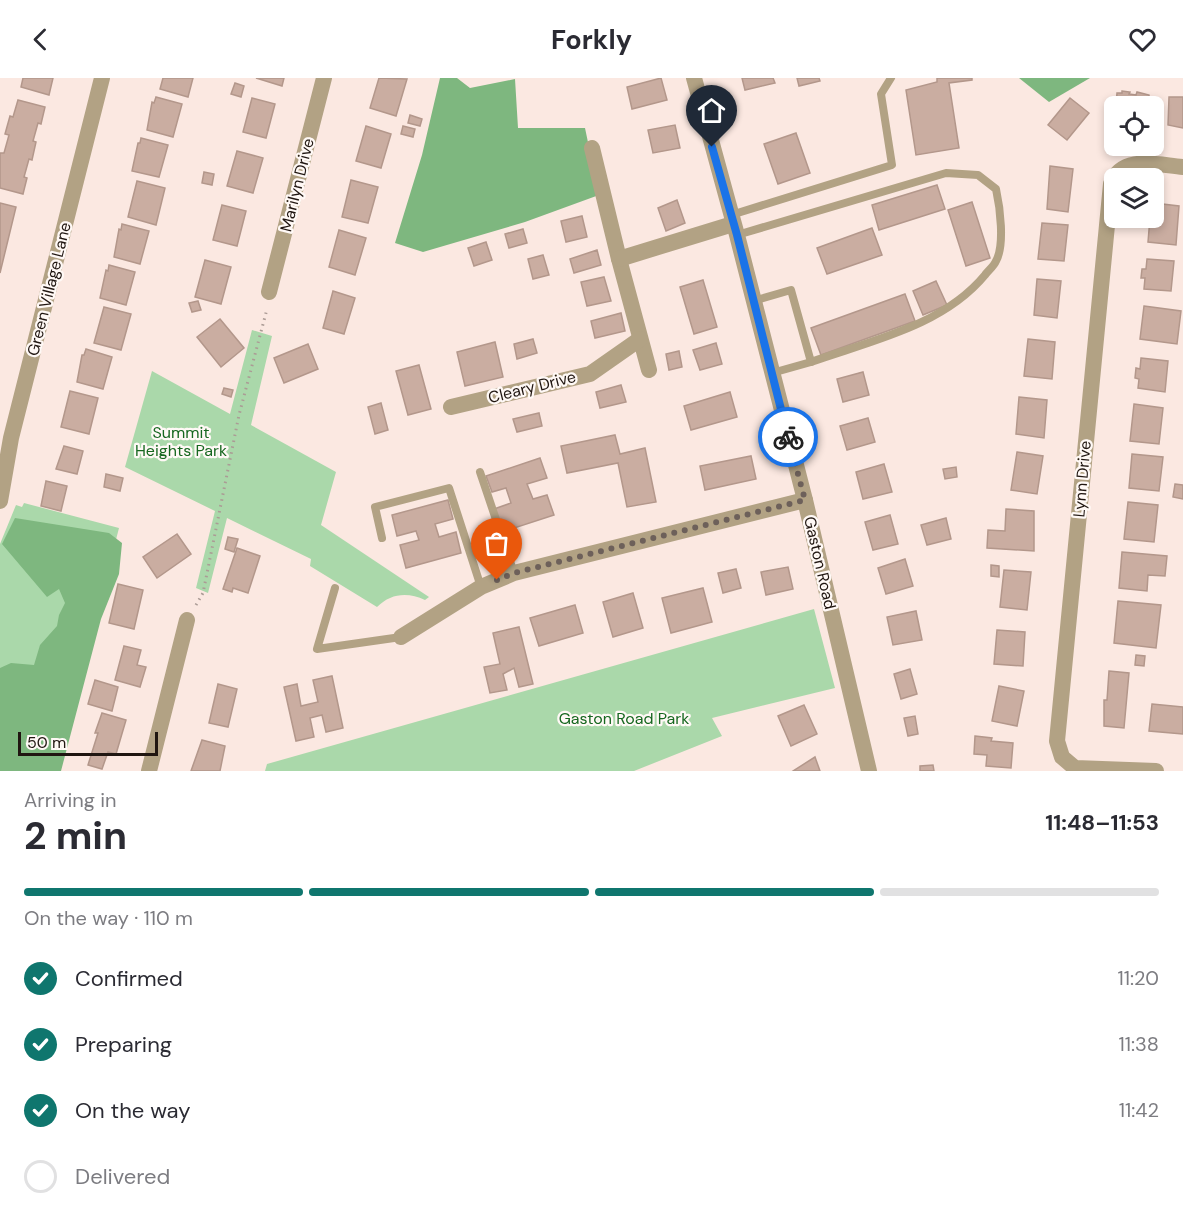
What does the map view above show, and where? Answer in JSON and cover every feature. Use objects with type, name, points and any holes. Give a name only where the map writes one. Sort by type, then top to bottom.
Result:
[{"type":"street","name":"Green Village Lane","points":[[0,501],[11,438],[102,78]]},
{"type":"street","name":"Marilyn Drive","points":[[269,292],[324,78]]},
{"type":"street","name":"Gaston Road","points":[[694,78],[805,500],[869,771]]},
{"type":"street","points":[[592,148],[649,370]]},
{"type":"street","name":"Lynn Drive","points":[[1155,771],[1075,768],[1062,757],[1057,741],[1111,184],[1119,171],[1132,163],[1183,166]]},
{"type":"street","points":[[619,259],[734,225]]},
{"type":"street","name":"Cleary Drive","points":[[451,407],[590,374],[640,339]]},
{"type":"street","points":[[401,636],[481,587],[514,573],[805,500]]},
{"type":"street","points":[[149,771],[187,620]]},
{"type":"lane","points":[[734,225],[892,165],[881,94],[891,78]]},
{"type":"lane","points":[[734,225],[946,172],[978,175],[996,189],[1000,234],[998,253],[996,261],[972,290],[935,315],[903,330],[772,374]]},
{"type":"lane","points":[[753,302],[791,290],[811,362]]},
{"type":"lane","points":[[480,472],[514,573]]},
{"type":"lane","points":[[382,538],[375,507],[449,488],[481,587]]},
{"type":"lane","points":[[335,588],[317,649],[401,636]]},
{"type":"path","points":[[187,620],[203,593],[239,415],[264,324],[269,292]]},
{"type":"green space","points":[[440,78],[457,78],[470,88],[515,79],[518,128],[585,128],[599,195],[525,222],[423,252],[395,243],[422,155]]},
{"type":"green space","points":[[1019,78],[1090,78],[1049,102]]},
{"type":"green space","name":"Summit Heights Park","points":[[252,330],[272,336],[251,425],[336,472],[321,525],[429,597],[425,600],[400,595],[382,602],[377,607],[310,566],[311,559],[227,518],[208,593],[196,588],[215,511],[125,467],[152,371],[230,414]]},
{"type":"green space","points":[[24,503],[119,528],[71,714],[0,699],[0,544],[16,505],[22,507]]},
{"type":"green space","points":[[15,518],[109,533],[122,543],[119,574],[101,619],[61,771],[0,771],[0,668],[11,663],[34,665],[40,645],[57,626],[65,603],[59,589],[47,597],[2,544]]},
{"type":"green space","name":"Gaston Road Park","points":[[814,609],[835,688],[712,718],[722,736],[634,771],[265,771],[267,764]]},
{"type":"building","points":[[23,78],[53,78],[49,95],[21,87]]},
{"type":"building","points":[[163,78],[193,78],[188,97],[160,89]]},
{"type":"building","points":[[256,78],[284,78],[282,86]]},
{"type":"building","points":[[379,78],[407,79],[396,116],[370,108]]},
{"type":"building","points":[[661,78],[667,100],[632,109],[627,87]]},
{"type":"building","points":[[742,78],[773,78],[775,83],[745,90]]},
{"type":"building","points":[[797,78],[819,78],[820,81],[799,86]]},
{"type":"building","points":[[937,78],[972,78],[972,80],[949,83],[959,148],[916,155],[906,90],[937,82]]},
{"type":"building","points":[[235,83],[244,86],[241,97],[231,94]]},
{"type":"building","points":[[1122,91],[1130,92],[1129,94],[1136,95],[1137,92],[1149,96],[1117,96],[1117,93],[1122,93]]},
{"type":"building","points":[[156,97],[182,104],[173,137],[147,130],[152,102],[154,103]]},
{"type":"building","points":[[1169,97],[1183,97],[1183,128],[1168,125]]},
{"type":"building","points":[[252,98],[275,104],[266,138],[243,132]]},
{"type":"building","points":[[1070,98],[1089,113],[1067,140],[1048,125]]},
{"type":"building","points":[[18,100],[45,107],[41,124],[38,123],[33,141],[36,142],[32,160],[29,159],[24,177],[27,178],[23,194],[0,188],[0,153],[4,153],[9,135],[5,134]]},
{"type":"building","points":[[410,115],[422,119],[420,126],[408,123]]},
{"type":"building","points":[[675,125],[680,148],[653,153],[648,130]]},
{"type":"building","points":[[366,126],[391,134],[381,168],[356,161]]},
{"type":"building","points":[[403,126],[415,129],[413,137],[401,134]]},
{"type":"building","points":[[796,133],[810,173],[778,184],[764,144]]},
{"type":"building","points":[[141,138],[168,145],[159,177],[132,171]]},
{"type":"building","points":[[237,151],[263,158],[253,193],[227,186]]},
{"type":"building","points":[[1050,166],[1073,169],[1068,212],[1047,209]]},
{"type":"building","points":[[204,172],[214,174],[212,185],[202,183]]},
{"type":"building","points":[[351,180],[378,187],[368,223],[342,217]]},
{"type":"building","points":[[137,181],[165,188],[156,225],[128,217]]},
{"type":"building","points":[[937,185],[945,209],[879,230],[872,205]]},
{"type":"building","points":[[677,200],[685,223],[666,231],[658,208]]},
{"type":"building","points":[[972,202],[990,258],[966,266],[948,210]]},
{"type":"building","points":[[0,203],[16,207],[0,273]]},
{"type":"building","points":[[1164,204],[1179,206],[1176,245],[1148,242],[1149,228],[1164,228]]},
{"type":"building","points":[[222,205],[246,211],[237,246],[213,240]]},
{"type":"building","points":[[582,216],[587,237],[566,242],[561,221]]},
{"type":"building","points":[[1042,223],[1068,225],[1064,261],[1038,259]]},
{"type":"building","points":[[122,224],[149,231],[140,264],[114,257]]},
{"type":"building","points":[[872,228],[882,255],[827,274],[817,248]]},
{"type":"building","points":[[523,229],[527,243],[509,248],[505,234]]},
{"type":"building","points":[[339,230],[366,238],[355,275],[329,267]]},
{"type":"building","points":[[486,242],[492,260],[474,266],[468,248]]},
{"type":"building","points":[[597,250],[601,265],[574,273],[570,259]]},
{"type":"building","points":[[543,255],[549,275],[533,279],[528,259]]},
{"type":"building","points":[[1147,259],[1174,261],[1171,291],[1144,289],[1145,278],[1141,278],[1142,269],[1146,269]]},
{"type":"building","points":[[205,260],[231,267],[221,304],[195,297]]},
{"type":"building","points":[[109,265],[135,272],[126,305],[100,298]]},
{"type":"building","points":[[604,277],[611,301],[587,306],[581,282]]},
{"type":"building","points":[[1037,279],[1061,281],[1057,318],[1034,315]]},
{"type":"building","points":[[703,280],[717,327],[694,334],[680,287]]},
{"type":"building","points":[[936,281],[947,305],[923,315],[913,291]]},
{"type":"building","points":[[333,291],[355,298],[344,334],[323,328]]},
{"type":"building","points":[[905,294],[915,321],[821,355],[811,328]]},
{"type":"building","points":[[198,301],[201,310],[192,312],[189,303]]},
{"type":"building","points":[[1144,306],[1181,311],[1177,344],[1140,339]]},
{"type":"building","points":[[104,307],[131,314],[121,350],[94,343]]},
{"type":"building","points":[[621,313],[625,331],[595,338],[591,321]]},
{"type":"building","points":[[220,319],[244,348],[221,367],[197,337]]},
{"type":"building","points":[[533,339],[537,353],[517,359],[514,344]]},
{"type":"building","points":[[1028,339],[1055,342],[1052,379],[1024,376]]},
{"type":"building","points":[[495,342],[503,377],[465,386],[457,352]]},
{"type":"building","points":[[716,343],[722,364],[700,370],[693,350]]},
{"type":"building","points":[[308,344],[318,369],[284,383],[274,358]]},
{"type":"building","points":[[86,349],[112,357],[103,389],[77,382],[82,355]]},
{"type":"building","points":[[679,351],[682,367],[669,370],[666,354]]},
{"type":"building","points":[[1141,358],[1168,361],[1165,392],[1138,388],[1139,379],[1135,378],[1136,368],[1140,369]]},
{"type":"building","points":[[419,365],[431,409],[408,415],[396,371]]},
{"type":"building","points":[[863,372],[869,395],[843,402],[837,379]]},
{"type":"building","points":[[621,385],[626,402],[600,408],[596,392]]},
{"type":"building","points":[[224,388],[233,390],[231,397],[222,394]]},
{"type":"building","points":[[70,391],[98,398],[89,434],[61,427]]},
{"type":"building","points":[[730,392],[737,417],[691,430],[684,406]]},
{"type":"building","points":[[1019,397],[1047,400],[1044,438],[1016,434]]},
{"type":"building","points":[[381,403],[388,430],[375,434],[368,407]]},
{"type":"building","points":[[1134,404],[1163,408],[1159,444],[1130,441]]},
{"type":"building","points":[[539,413],[542,426],[517,432],[513,419]]},
{"type":"building","points":[[868,418],[875,442],[847,450],[840,426]]},
{"type":"building","points":[[615,435],[620,454],[645,448],[656,502],[627,507],[618,463],[567,473],[561,446]]},
{"type":"building","points":[[64,446],[83,451],[77,474],[56,469]]},
{"type":"building","points":[[1017,452],[1043,456],[1037,494],[1011,490]]},
{"type":"building","points":[[1132,454],[1163,457],[1159,491],[1129,488]]},
{"type":"building","points":[[751,456],[756,479],[705,490],[700,466]]},
{"type":"building","points":[[540,458],[547,478],[527,484],[533,499],[547,495],[554,515],[502,532],[494,509],[511,503],[506,488],[492,492],[486,476]]},
{"type":"building","points":[[884,464],[892,492],[863,499],[856,472]]},
{"type":"building","points":[[956,467],[957,477],[945,479],[943,469]]},
{"type":"building","points":[[106,474],[123,478],[120,491],[104,487]]},
{"type":"building","points":[[46,481],[67,486],[61,511],[41,506]]},
{"type":"building","points":[[1175,484],[1183,485],[1183,499],[1173,497]]},
{"type":"building","points":[[448,500],[453,519],[435,524],[439,537],[456,532],[461,553],[406,568],[400,545],[419,540],[416,531],[397,536],[392,515]]},
{"type":"building","points":[[1128,502],[1158,505],[1154,542],[1124,539]]},
{"type":"building","points":[[1006,509],[1034,511],[1034,551],[987,548],[988,530],[1005,531]]},
{"type":"building","points":[[890,515],[898,544],[873,550],[865,522]]},
{"type":"building","points":[[946,518],[951,539],[927,545],[921,525]]},
{"type":"building","points":[[177,534],[191,554],[157,578],[143,557]]},
{"type":"building","points":[[228,537],[238,539],[234,552],[225,549]]},
{"type":"building","points":[[237,548],[260,556],[248,593],[233,588],[232,592],[223,589]]},
{"type":"building","points":[[1122,552],[1167,556],[1165,576],[1148,575],[1147,591],[1119,588]]},
{"type":"building","points":[[905,559],[913,586],[886,594],[878,568]]},
{"type":"building","points":[[991,565],[999,566],[999,577],[991,576]]},
{"type":"building","points":[[788,567],[793,589],[766,595],[761,572]]},
{"type":"building","points":[[736,569],[741,588],[723,593],[718,573]]},
{"type":"building","points":[[1004,570],[1031,572],[1027,610],[1000,607]]},
{"type":"building","points":[[118,584],[143,590],[134,629],[109,623]]},
{"type":"building","points":[[703,588],[712,622],[671,633],[662,598]]},
{"type":"building","points":[[633,593],[643,628],[613,637],[603,602]]},
{"type":"building","points":[[1118,601],[1161,605],[1156,648],[1114,643]]},
{"type":"building","points":[[575,605],[583,633],[539,646],[530,618]]},
{"type":"building","points":[[916,611],[922,640],[893,645],[887,617]]},
{"type":"building","points":[[519,627],[533,684],[519,687],[514,668],[503,674],[507,690],[490,693],[484,667],[500,664],[493,633]]},
{"type":"building","points":[[997,630],[1025,632],[1023,666],[994,664]]},
{"type":"building","points":[[124,646],[141,650],[137,665],[146,667],[140,687],[115,680]]},
{"type":"building","points":[[1136,655],[1145,656],[1144,666],[1135,665]]},
{"type":"building","points":[[910,669],[917,694],[901,699],[894,674]]},
{"type":"building","points":[[1109,671],[1129,673],[1124,728],[1104,726],[1104,700],[1107,700]]},
{"type":"building","points":[[332,676],[343,728],[326,732],[322,715],[310,718],[314,737],[296,741],[284,687],[297,684],[301,706],[318,702],[313,680]]},
{"type":"building","points":[[95,680],[118,687],[112,711],[88,704]]},
{"type":"building","points":[[218,684],[237,689],[228,727],[209,723]]},
{"type":"building","points":[[999,686],[1024,691],[1017,726],[992,721]]},
{"type":"building","points":[[1152,704],[1183,707],[1183,734],[1149,731]]},
{"type":"building","points":[[804,705],[817,734],[791,746],[778,716]]},
{"type":"building","points":[[102,713],[126,720],[116,754],[108,752],[102,769],[88,765]]},
{"type":"building","points":[[915,716],[918,734],[908,736],[904,718]]},
{"type":"building","points":[[975,736],[992,738],[991,741],[1013,743],[1011,768],[986,766],[987,755],[974,754]]},
{"type":"building","points":[[202,740],[225,746],[220,771],[191,771]]},
{"type":"building","points":[[815,757],[820,771],[793,771]]},
{"type":"building","points":[[933,765],[934,771],[920,771],[920,766]]},
{"type":"way so far","points":[[497,580],[514,573],[805,500],[788,437]]},
{"type":"route","points":[[712,147],[737,235],[788,437]]}]
